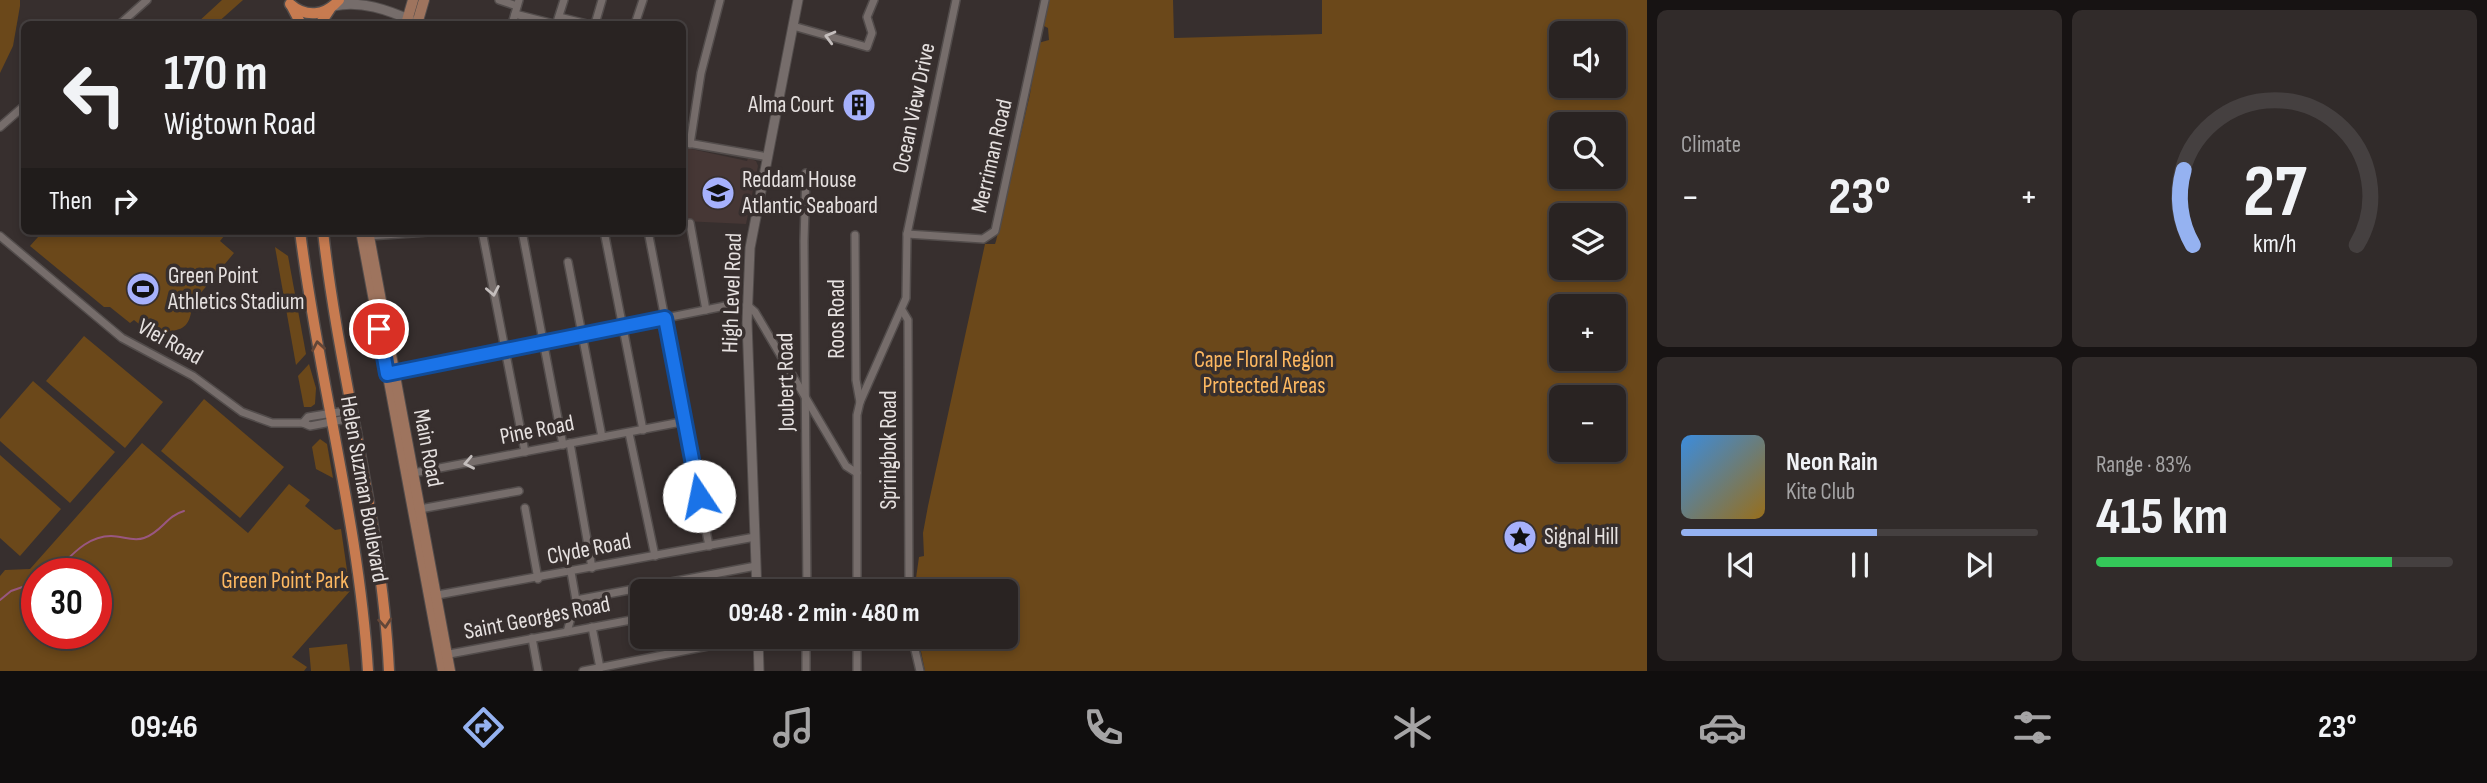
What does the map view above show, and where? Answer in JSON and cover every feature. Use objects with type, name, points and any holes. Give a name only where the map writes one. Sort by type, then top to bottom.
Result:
[{"type":"main road","points":[[289,2],[308,13],[318,13],[334,5]]},
{"type":"main road","points":[[289,2],[299,21]]},
{"type":"main road","points":[[406,21],[415,2]]},
{"type":"main road","points":[[415,2],[418,21]]},
{"type":"main road","points":[[322,21],[334,5]]},
{"type":"main road","name":"Helen Suzman Boulevard","points":[[301,235],[353,534],[368,671]]},
{"type":"main road","name":"Helen Suzman Boulevard","points":[[324,235],[332,303],[374,533],[389,671]]},
{"type":"main road","name":"Main Road","points":[[366,235],[409,474],[444,655],[450,671]]},
{"type":"main road","name":"Main Road","points":[[409,474],[420,509],[433,596]]},
{"type":"main road","name":"Main Road","points":[[443,671],[444,655]]},
{"type":"street","points":[[123,21],[146,0]]},
{"type":"street","points":[[499,0],[545,21]]},
{"type":"street","points":[[557,20],[564,0]]},
{"type":"street","points":[[596,21],[602,0]]},
{"type":"street","points":[[636,21],[643,0]]},
{"type":"street","points":[[720,0],[686,143],[768,157]]},
{"type":"street","name":"High Level Road","points":[[756,579],[747,304],[752,235],[798,0]]},
{"type":"street","points":[[793,26],[867,47],[872,33],[867,17],[874,0]]},
{"type":"street","name":"Ocean View Drive","points":[[857,579],[856,423],[860,402],[902,310],[907,291],[907,234],[956,0]]},
{"type":"street","name":"Merriman Road","points":[[907,234],[983,239],[995,231],[1045,0]]},
{"type":"street","points":[[334,5],[355,2],[406,21]]},
{"type":"street","points":[[0,127],[21,109]]},
{"type":"street","name":"Joubert Road","points":[[806,173],[804,230],[807,579]]},
{"type":"street","points":[[690,223],[706,310]]},
{"type":"street","points":[[483,235],[525,452]]},
{"type":"street","points":[[523,235],[593,568]]},
{"type":"street","points":[[605,235],[643,430]]},
{"type":"street","points":[[649,235],[709,546]]},
{"type":"street","name":"Vlei Road","points":[[0,236],[134,346],[193,376],[248,415],[272,423],[303,423],[310,426],[331,417],[352,414]]},
{"type":"street","name":"Roos Road","points":[[855,236],[856,380],[860,402]]},
{"type":"street","points":[[568,262],[603,437]]},
{"type":"street","points":[[391,374],[735,304]]},
{"type":"street","points":[[747,304],[755,312],[846,466],[857,473]]},
{"type":"street","name":"Springbok Road","points":[[902,310],[908,320],[909,579]]},
{"type":"street","name":"Pine Road","points":[[409,474],[676,424]]},
{"type":"street","points":[[629,433],[655,556]]},
{"type":"street","points":[[420,509],[519,491]]},
{"type":"street","points":[[524,508],[538,579]]},
{"type":"street","name":"Clyde Road","points":[[433,596],[538,579],[755,537]]},
{"type":"street","points":[[576,600],[756,566]]},
{"type":"street","points":[[566,632],[576,600],[571,572]]},
{"type":"street","name":"Saint Georges Road","points":[[444,655],[630,620]]},
{"type":"street","points":[[592,627],[600,668]]},
{"type":"street","points":[[532,638],[538,671]]},
{"type":"street","points":[[583,671],[697,649]]},
{"type":"street","points":[[755,649],[759,671]]},
{"type":"street","points":[[806,649],[806,671]]},
{"type":"street","points":[[857,649],[857,671]]},
{"type":"street","points":[[915,649],[920,671]]},
{"type":"shaded area","name":"Reddam House Atlantic Seaboard","points":[[686,148],[756,161],[758,166],[746,224],[686,221]]},
{"type":"green space","points":[[0,0],[20,0],[20,6],[13,46],[0,73]]},
{"type":"green space","points":[[222,0],[243,0],[219,21],[199,21]]},
{"type":"green space","name":"Cape Floral Region Protected Areas","points":[[1048,0],[1173,0],[1174,38],[1322,34],[1322,0],[1647,0],[1647,671],[925,671],[920,649],[1018,649],[1018,579],[916,579],[919,557],[924,556],[923,533],[928,506],[985,244],[995,244],[996,241],[1030,94],[1038,43],[1049,40],[1048,28],[1042,25]]},
{"type":"green space","name":"Green Point Athletics Stadium","points":[[37,235],[225,235],[220,241],[234,253],[194,301],[190,297],[185,302],[191,313],[187,324],[176,330],[161,333],[159,331],[154,336],[134,320],[130,323],[110,307],[104,307],[30,246],[38,237]]},
{"type":"green space","points":[[275,247],[288,256],[306,354],[296,365]]},
{"type":"green space","points":[[84,336],[163,402],[125,448],[46,381]]},
{"type":"green space","points":[[309,364],[316,388],[315,404],[304,407],[298,376]]},
{"type":"green space","points":[[33,381],[115,452],[70,503],[0,441],[0,419]]},
{"type":"green space","points":[[204,399],[284,467],[240,518],[161,451]]},
{"type":"green space","points":[[320,439],[327,444],[333,478],[316,469],[312,447]]},
{"type":"green space","name":"Green Point Park","points":[[142,443],[248,533],[289,484],[310,500],[305,506],[335,530],[341,529],[350,591],[292,657],[307,667],[304,671],[0,671],[0,576],[5,570],[21,569],[21,649],[112,649],[112,558],[40,558]]},
{"type":"green space","points":[[0,455],[61,509],[20,556],[0,538]]},
{"type":"green space","points":[[347,644],[350,671],[311,671],[309,648]]},
{"type":"waterway","points":[[69,558],[85,544],[102,537],[144,538],[184,511]]},
{"type":"waterway","points":[[0,600],[11,591],[21,588]]},
{"type":"place","name":"Alma Court","points":[[859,105]]},
{"type":"place","name":"Reddam House Atlantic Seaboard","points":[[718,193]]},
{"type":"place","name":"Green Point Athletics Stadium","points":[[143,289]]},
{"type":"place","name":"Signal Hill","points":[[1520,537]]},
{"type":"route","points":[[379,329],[387,374],[665,318],[699,496]]}]
